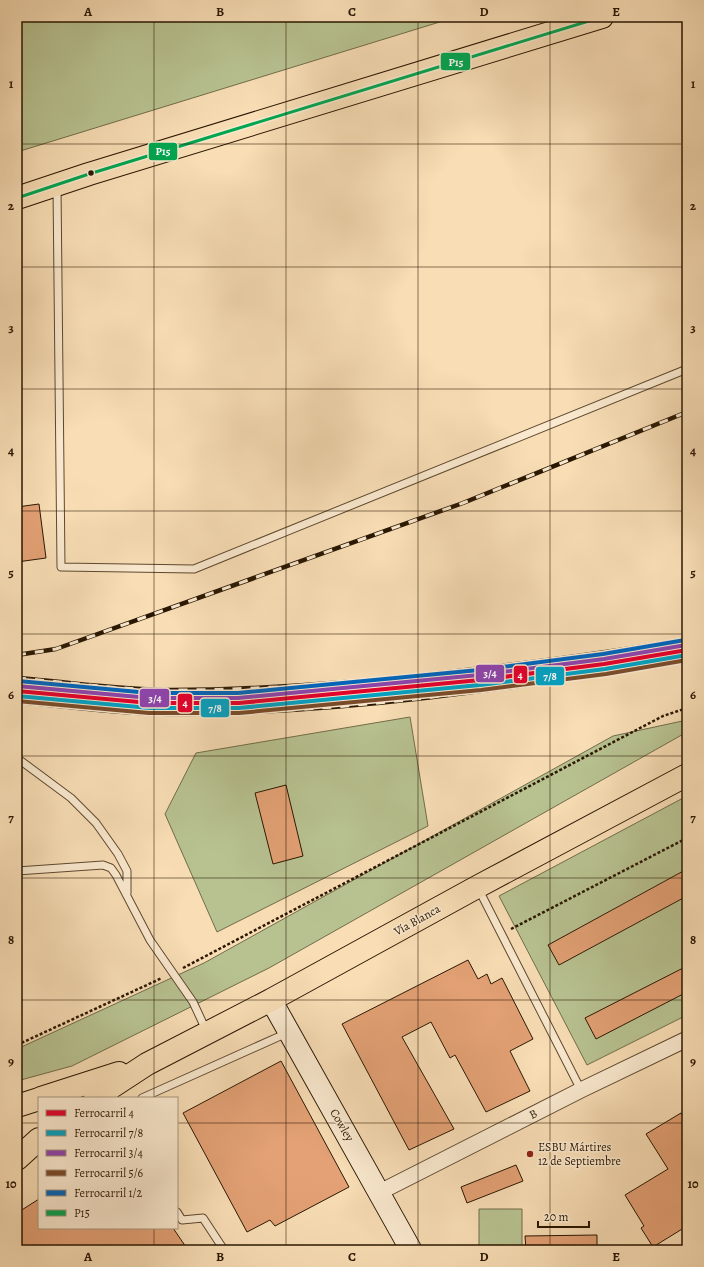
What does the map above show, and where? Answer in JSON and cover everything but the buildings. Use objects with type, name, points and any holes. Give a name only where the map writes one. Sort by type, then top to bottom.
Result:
[{"type":"main road","points":[[17,198],[602,17]]},
{"type":"main road","name":"Vía Blanca","points":[[97,1097],[147,1064],[208,1034],[477,886],[687,775]]},
{"type":"main road","name":"Vía Blanca","points":[[43,1097],[147,1064]]},
{"type":"main road","name":"Vía Blanca","points":[[17,1106],[38,1099]]},
{"type":"main road","points":[[17,1140],[38,1130]]},
{"type":"main road","points":[[17,1159],[38,1140]]},
{"type":"street","name":"Cowley","points":[[271,1000],[380,1192],[411,1250]]},
{"type":"street","name":"B","points":[[380,1192],[581,1090],[687,1039]]},
{"type":"lane","points":[[57,185],[61,567],[194,569],[687,368]]},
{"type":"lane","points":[[17,758],[39,772],[71,798],[96,823],[118,854],[127,871],[127,893]]},
{"type":"lane","points":[[17,871],[103,865],[111,868],[127,893],[150,940],[172,974],[193,1002],[208,1034]]},
{"type":"lane","points":[[477,886],[581,1090]]},
{"type":"lane","points":[[144,1097],[289,1032]]},
{"type":"lane","points":[[178,1214],[182,1220],[203,1218],[224,1250]]},
{"type":"path","points":[[17,1044],[172,974],[663,716],[687,708]]},
{"type":"path","points":[[502,934],[687,838]]},
{"type":"green space","points":[[17,17],[456,17],[17,152]]},
{"type":"green space","points":[[410,717],[428,826],[217,932],[165,814],[196,753]]},
{"type":"green space","points":[[687,720],[687,732],[269,968],[72,1066],[17,1081],[17,1049],[204,963],[613,736]]},
{"type":"green space","points":[[685,797],[687,800],[687,1015],[587,1065],[499,896]]},
{"type":"green space","points":[[479,1209],[522,1209],[522,1250],[479,1250]]},
{"type":"railway","points":[[17,655],[56,649],[463,503],[687,412]]},
{"type":"railway","points":[[17,678],[153,690],[242,689],[311,685],[479,669],[687,639]]},
{"type":"railway","points":[[17,702],[150,714],[234,713],[299,710],[429,698],[687,660]]},
{"type":"rail line","name":"1/2","points":[[18,681],[150,693],[238,693],[479,670],[603,654],[685,640]]},
{"type":"rail line","name":"3/4","points":[[17,686],[150,698],[238,698],[479,675],[604,659],[686,645]]},
{"type":"rail line","name":"4","points":[[17,691],[150,703],[239,703],[480,680],[604,664],[687,650]]},
{"type":"rail line","name":"7/8","points":[[17,696],[150,708],[239,708],[480,685],[605,669],[687,655]]},
{"type":"rail line","name":"5/6","points":[[17,701],[149,713],[239,713],[481,690],[606,674],[687,660]]},
{"type":"transit line","name":"P15","points":[[17,198],[89,174],[602,17]]},
{"type":"place","name":"ESBU Mártires 12 de Septiembre","points":[[530,1154]]}]
